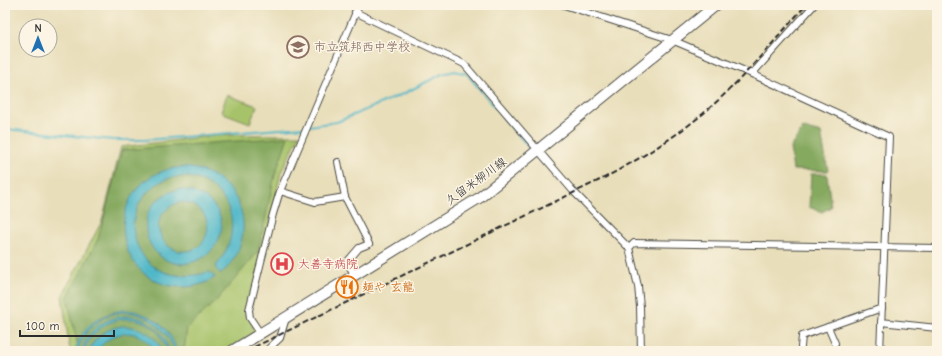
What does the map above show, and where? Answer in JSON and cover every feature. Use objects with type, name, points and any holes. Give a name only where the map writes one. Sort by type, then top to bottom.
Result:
[{"type":"main road","name":"久留米柳川線","points":[[232,351],[479,198],[716,5]]},
{"type":"street","points":[[260,333],[250,318],[249,310],[273,214],[280,192],[359,5]]},
{"type":"street","points":[[564,5],[672,40],[752,74],[889,137],[880,351]]},
{"type":"street","points":[[752,74],[814,5]]},
{"type":"street","points":[[356,12],[464,64],[537,151],[574,192],[630,248],[638,286],[641,351]]},
{"type":"street","points":[[338,162],[345,197],[369,244],[359,248],[346,262],[355,276]]},
{"type":"street","points":[[280,192],[314,202],[345,197]]},
{"type":"street","points":[[630,248],[634,244],[884,246],[937,248]]},
{"type":"street","points":[[801,347],[802,336],[882,308]]},
{"type":"street","points":[[266,351],[280,338],[287,316]]},
{"type":"street","points":[[881,322],[937,328]]},
{"type":"street","points":[[828,327],[836,343]]},
{"type":"green space","points":[[227,95],[257,106],[250,123],[221,112]]},
{"type":"green space","points":[[803,128],[821,133],[828,171],[793,170],[790,148]]},
{"type":"green space","points":[[219,135],[300,135],[281,172],[249,318],[255,332],[226,351],[70,351],[62,296],[102,221],[121,147]]},
{"type":"green space","points":[[288,137],[275,175],[258,252],[216,301],[187,328],[184,351],[79,351],[67,298],[98,239],[122,150]]},
{"type":"green space","points":[[811,174],[827,174],[831,207],[822,212],[809,207]]},
{"type":"water","points":[[183,167],[203,171],[219,180],[232,192],[240,207],[243,224],[241,241],[234,258],[221,274],[216,269],[216,266],[229,242],[231,221],[225,202],[213,188],[196,179],[177,177],[158,183],[142,199],[136,211],[133,229],[138,247],[144,257],[152,265],[162,271],[172,274],[184,276],[209,272],[215,277],[200,285],[183,287],[158,282],[139,269],[128,250],[123,229],[127,207],[138,188],[156,174]]},
{"type":"water","points":[[180,189],[191,191],[201,195],[216,208],[220,216],[222,226],[220,236],[215,246],[206,256],[193,262],[177,263],[163,258],[153,249],[147,236],[146,222],[151,208],[162,197]],"holes":[[[181,202],[194,205],[202,212],[206,220],[207,230],[205,238],[199,246],[190,250],[179,251],[173,249],[162,239],[159,230],[158,224],[162,214],[170,207]]]},
{"type":"water","points":[[124,310],[142,313],[157,322],[164,328],[174,342],[177,351],[175,351],[169,339],[161,329],[152,321],[131,313],[119,313],[107,316],[96,323],[82,339],[78,351],[75,351],[78,342],[87,328],[107,314]]},
{"type":"water","points":[[127,316],[142,319],[154,326],[163,337],[169,351],[159,333],[154,328],[145,322],[134,319],[124,319],[114,321],[96,332],[84,351],[82,351],[88,337],[98,326],[112,319]]},
{"type":"water","points":[[122,326],[141,329],[146,332],[156,340],[162,351],[155,351],[142,337],[126,333],[111,338],[97,351],[89,351],[94,341],[98,337],[106,331]]},
{"type":"waterway","points":[[309,126],[337,122],[405,93],[442,74],[455,71],[467,74],[531,150]]},
{"type":"waterway","points":[[5,129],[113,140],[145,140],[305,127]]},
{"type":"railway","points":[[246,351],[606,177],[651,151],[694,121],[724,95],[806,5]]},
{"type":"place","name":"市立筑邦西中学校","points":[[298,47]]},
{"type":"place","name":"大善寺病院","points":[[282,264]]},
{"type":"place","name":"麺や 玄龍","points":[[347,287]]}]
